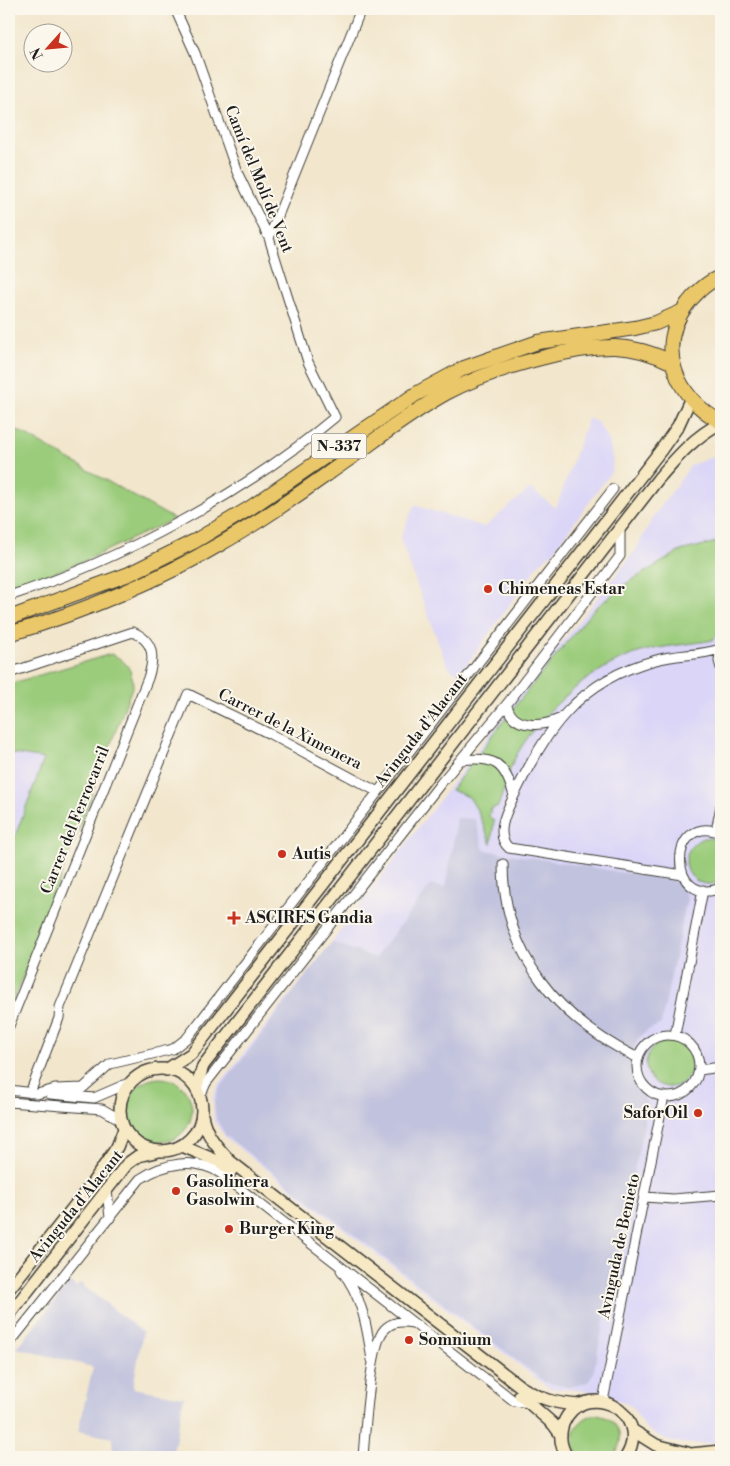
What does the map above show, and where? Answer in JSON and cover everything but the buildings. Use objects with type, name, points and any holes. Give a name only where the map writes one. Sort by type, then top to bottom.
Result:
[{"type":"highway","points":[[721,277],[697,291],[682,312],[673,337],[673,363],[680,383],[690,400],[705,413],[721,422]]},
{"type":"highway","name":"N-337","points":[[9,618],[129,574],[195,540],[282,487],[408,399],[464,368],[538,342],[635,328],[682,312]]},
{"type":"highway","name":"N-337","points":[[9,634],[117,596],[188,562],[262,518],[416,411],[480,377],[538,358],[596,348],[626,347],[649,352],[673,363]]},
{"type":"main road","name":"Avinguda d'Alacant","points":[[166,1070],[191,1054],[199,1044],[661,450],[684,418],[690,400]]},
{"type":"main road","name":"Avinguda d'Alacant","points":[[198,1093],[203,1066],[658,479],[688,446],[704,432],[721,422]]},
{"type":"main road","points":[[202,1114],[192,1138],[182,1146],[170,1151],[157,1151],[138,1144],[123,1124],[121,1100],[131,1082],[147,1072],[166,1070],[178,1073],[188,1080],[198,1093],[205,1128],[212,1142],[230,1161],[536,1397],[552,1402],[580,1405],[603,1401],[617,1407],[625,1415],[632,1430],[632,1445],[626,1457]]},
{"type":"main road","name":"Avinguda d'Alacant","points":[[9,1289],[91,1185],[117,1147],[123,1124]]},
{"type":"main road","points":[[182,1146],[220,1162],[532,1404],[553,1424],[561,1435]]},
{"type":"main road","name":"Avinguda d'Alacant","points":[[9,1315],[127,1164],[138,1156],[157,1151]]},
{"type":"main road","points":[[567,1457],[562,1445],[561,1435],[566,1418],[580,1405]]},
{"type":"main road","points":[[632,1430],[656,1445],[688,1453]]},
{"type":"main road","points":[[673,1457],[688,1453],[721,1451]]},
{"type":"street","name":"Camí del Molí de Vent","points":[[9,596],[91,564],[145,539],[203,508],[299,448],[335,417],[308,362],[270,238],[237,172],[195,53],[175,9]]},
{"type":"street","points":[[270,238],[361,9]]},
{"type":"street","name":"Avinguda d'Alacant","points":[[34,1093],[55,1089],[83,1088],[110,1064],[173,1049],[187,1038],[612,489]]},
{"type":"street","points":[[198,1093],[507,704],[620,556],[620,528]]},
{"type":"street","name":"Carrer del Ferrocarril","points":[[9,673],[133,632],[142,636],[150,643],[153,663],[9,1026]]},
{"type":"street","points":[[507,704],[510,715],[522,723],[548,723],[559,718],[588,694],[622,672],[655,660],[720,647],[721,668]]},
{"type":"street","name":"Carrer de la Ximenera","points":[[34,1093],[59,1018],[60,1007],[188,694],[270,734],[378,792]]},
{"type":"street","points":[[559,718],[537,750],[506,812],[501,837],[503,843],[509,848],[683,875]]},
{"type":"street","points":[[461,760],[480,757],[496,762],[508,779],[514,796]]},
{"type":"street","points":[[721,806],[719,832],[697,833],[683,846],[679,862],[683,875],[695,887],[703,890],[721,888]]},
{"type":"street","points":[[503,864],[504,891],[511,921],[523,952],[536,975],[556,1000],[580,1024],[594,1034],[638,1058]]},
{"type":"street","points":[[675,1036],[703,890]]},
{"type":"street","points":[[675,1036],[690,1044],[699,1061],[699,1070],[697,1078],[687,1090],[672,1096],[664,1096],[654,1093],[646,1087],[637,1069],[638,1058],[648,1042],[656,1037],[675,1036]]},
{"type":"street","points":[[699,1070],[721,1067]]},
{"type":"street","points":[[9,1090],[94,1098],[131,1082]]},
{"type":"street","name":"Avinguda de Benieto","points":[[603,1401],[664,1096]]},
{"type":"street","points":[[9,1102],[102,1109],[123,1124]]},
{"type":"street","points":[[9,1344],[110,1218],[134,1185],[152,1171],[179,1164],[201,1164],[220,1173],[514,1400],[532,1404]]},
{"type":"street","points":[[107,1190],[110,1218]]},
{"type":"street","points":[[645,1197],[673,1199],[721,1195]]},
{"type":"street","points":[[327,1255],[346,1276],[355,1290],[366,1325],[373,1365]]},
{"type":"street","points":[[363,1457],[373,1365],[383,1331],[398,1322],[415,1324]]},
{"type":"shaded area","points":[[588,418],[597,422],[609,440],[613,460],[612,471],[553,552],[539,564],[460,674],[450,669],[444,658],[400,539],[414,505],[485,527],[530,488],[556,508]]},
{"type":"shaded area","points":[[721,454],[721,1442],[696,1444],[672,1442],[647,1430],[631,1406],[599,1392],[549,1388],[226,1138],[214,1121],[213,1098],[218,1086],[332,942],[515,700],[635,551],[654,516],[691,465]]},
{"type":"shaded area","points":[[9,753],[45,759],[9,852]]},
{"type":"shaded area","points":[[457,818],[475,819],[484,850],[675,881],[685,891],[687,899],[661,1024],[648,1030],[638,1039],[631,1055],[632,1080],[648,1103],[593,1375],[588,1382],[579,1385],[568,1387],[545,1382],[226,1136],[216,1119],[214,1103],[219,1089],[332,942],[375,958],[431,885],[446,887]]},
{"type":"shaded area","points":[[70,1282],[77,1287],[80,1283],[143,1332],[133,1388],[184,1397],[172,1457],[113,1457],[112,1438],[78,1431],[93,1367],[17,1348]]},
{"type":"green space","points":[[12,427],[174,519],[84,561],[9,590],[9,435]]},
{"type":"green space","points":[[721,541],[721,629],[713,640],[657,648],[619,660],[583,682],[565,696],[535,728],[513,762],[498,806],[491,809],[489,816],[494,821],[491,844],[477,810],[469,797],[451,790],[515,706],[593,610],[627,583],[680,551]]},
{"type":"green space","points":[[111,654],[121,659],[130,670],[133,685],[9,1014],[9,852],[44,759],[9,753],[9,684]]},
{"type":"green space","points":[[703,838],[710,838],[721,842],[721,881],[710,884],[700,883],[688,871],[686,862],[688,853],[693,845]]},
{"type":"green space","points":[[664,1041],[674,1041],[688,1051],[692,1064],[688,1077],[682,1083],[674,1087],[664,1087],[650,1077],[646,1069],[646,1059],[656,1045]]},
{"type":"green space","points":[[154,1078],[166,1078],[183,1087],[190,1098],[192,1110],[190,1122],[183,1133],[166,1142],[154,1142],[142,1137],[133,1128],[128,1116],[128,1104],[133,1092],[142,1083]]},
{"type":"green space","points":[[593,1415],[608,1419],[618,1429],[620,1443],[612,1457],[581,1457],[574,1445],[574,1433],[577,1427],[586,1418]]},
{"type":"place","name":"Chimeneas Estar","points":[[488,589]]},
{"type":"place","name":"Autis","points":[[282,854]]},
{"type":"place","name":"ASCIRES Gandia","points":[[234,918]]},
{"type":"place","name":"SaforOil","points":[[698,1113]]},
{"type":"place","name":"Gasolinera Gasolwin","points":[[176,1191]]},
{"type":"place","name":"Burger King","points":[[229,1229]]},
{"type":"place","name":"Somnium","points":[[409,1340]]}]
